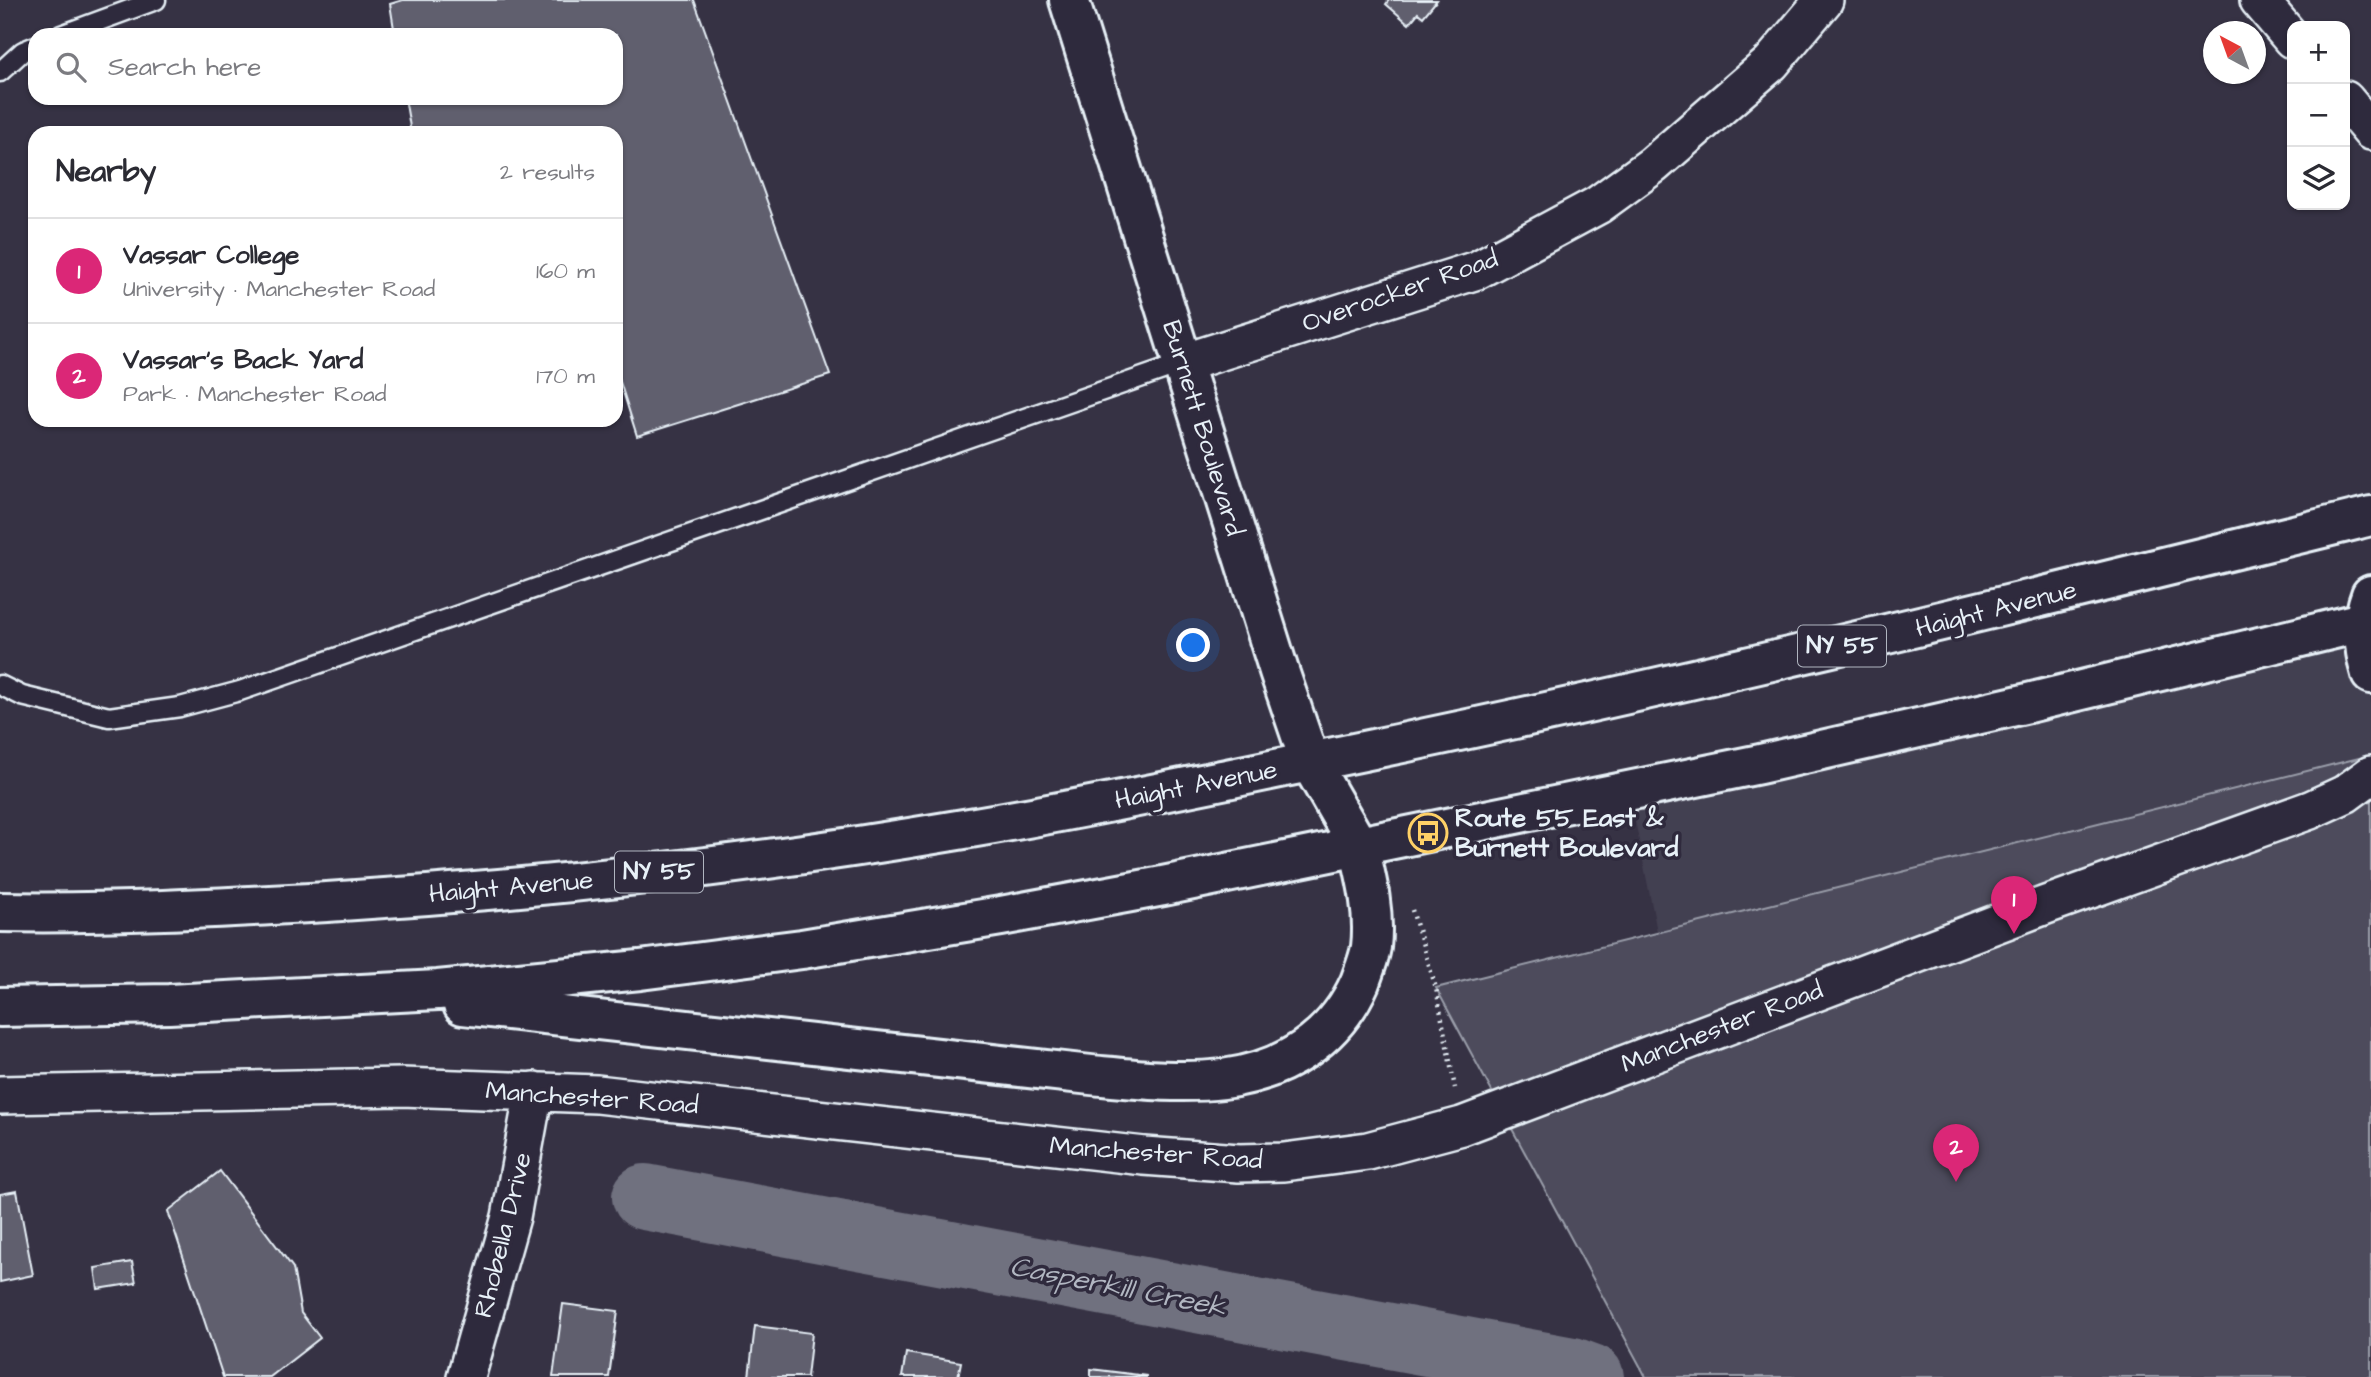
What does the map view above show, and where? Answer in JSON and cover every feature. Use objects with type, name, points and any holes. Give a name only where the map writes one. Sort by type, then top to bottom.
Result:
[{"type":"main road","name":"Burnett Boulevard","points":[[370,995],[1167,1081],[1225,1079],[1253,1072],[1298,1055],[1314,1045],[1329,1030],[1354,994],[1370,950],[1372,927],[1359,847],[1310,762],[1279,671],[1069,0]]},
{"type":"main road","name":"Haight Avenue","points":[[0,912],[87,912],[276,905],[492,890],[763,860],[950,832],[1100,805],[1627,696],[1876,638],[2371,516]]},
{"type":"main road","points":[[0,1007],[169,1004],[370,995],[586,976],[802,949],[1014,914],[1359,847],[1894,735],[2369,612],[2365,644],[2371,674]]},
{"type":"street","name":"Overocker Road","points":[[1183,363],[1477,270],[1598,205],[1653,165],[1771,63],[1824,0]]},
{"type":"street","points":[[2259,0],[2287,33]]},
{"type":"street","points":[[2350,106],[2371,131]]},
{"type":"street","name":"Manchester Road","points":[[0,1096],[402,1087],[534,1091],[656,1099],[888,1128],[1180,1159],[1239,1163],[1284,1162],[1368,1151],[1462,1126],[2070,896],[2310,810],[2345,794],[2371,775]]},
{"type":"street","name":"Rhobella Drive","points":[[466,1377],[510,1217],[534,1091]]},
{"type":"lane","points":[[80,28],[156,0]]},
{"type":"lane","points":[[3,65],[28,49]]},
{"type":"lane","points":[[0,685],[22,696],[109,717],[180,707],[227,695],[1183,363]]},
{"type":"path","points":[[1411,908],[1436,988],[1457,1099]]},
{"type":"shaded area","points":[[2371,622],[2371,1377],[1685,1073],[1630,795]]},
{"type":"shaded area","points":[[2371,755],[2371,1377],[1646,1377],[1436,988]]},
{"type":"building","points":[[403,0],[694,0],[830,375],[637,436],[623,391],[623,126],[410,126],[406,105],[623,105],[623,28],[394,28],[390,4]]},
{"type":"building","points":[[1389,0],[1437,0],[1423,17],[1418,13],[1409,24],[1386,4]]},
{"type":"building","points":[[220,1171],[293,1268],[301,1313],[320,1338],[270,1377],[223,1377],[168,1211]]},
{"type":"building","points":[[17,1191],[33,1275],[0,1282],[0,1194]]},
{"type":"building","points":[[132,1262],[136,1283],[98,1289],[95,1268]]},
{"type":"building","points":[[563,1304],[618,1311],[609,1377],[553,1377]]},
{"type":"building","points":[[755,1326],[812,1333],[807,1377],[749,1377]]},
{"type":"building","points":[[906,1353],[961,1362],[958,1377],[902,1377]]},
{"type":"building","points":[[1091,1369],[1146,1376],[1146,1377],[1091,1377]]},
{"type":"waterway","name":"Casperkill Creek","points":[[645,1197],[1572,1370],[1591,1377]]},
{"type":"place","name":"Route 55 East & Burnett Boulevard","points":[[1428,833]]},
{"type":"place","name":"Vassar College","points":[[2014,934]]},
{"type":"place","name":"Vassar's Back Yard","points":[[1956,1182]]}]
